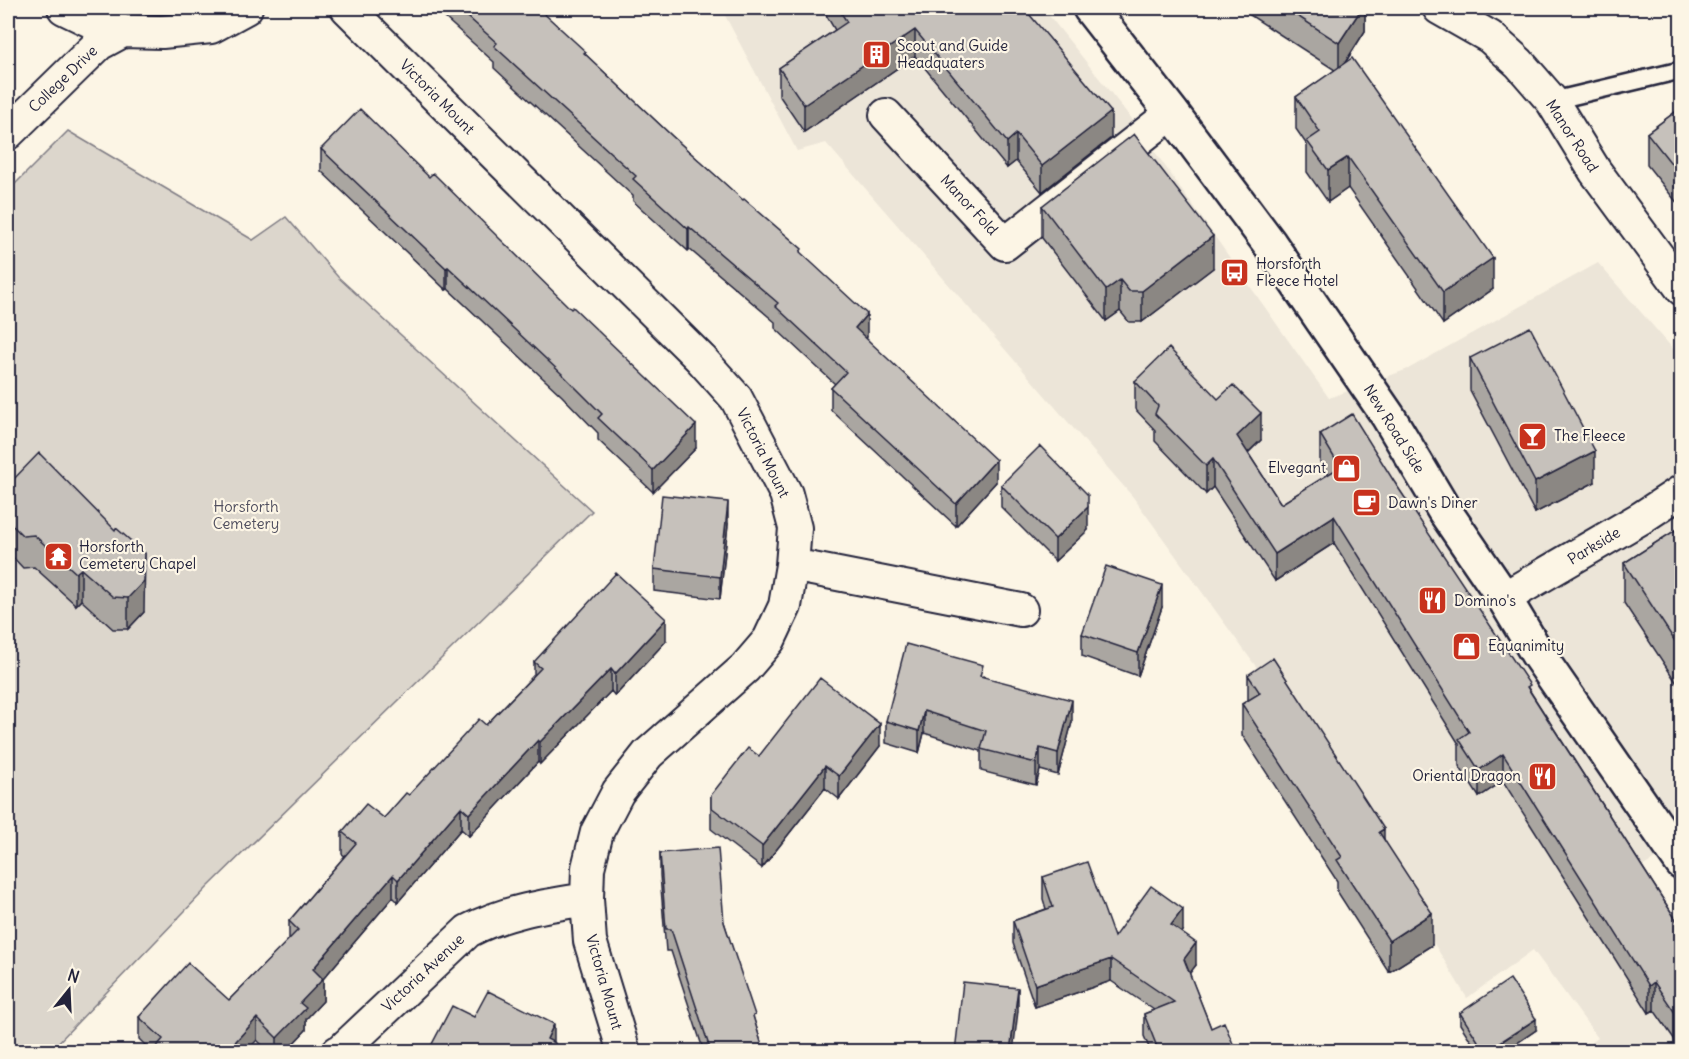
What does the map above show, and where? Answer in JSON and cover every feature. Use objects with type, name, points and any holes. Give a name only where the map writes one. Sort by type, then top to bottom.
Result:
[{"type":"main road","name":"New Road Side","points":[[1090,8],[1172,113],[1269,244],[1388,416],[1444,510],[1504,598],[1537,653],[1681,861]]},
{"type":"street","points":[[64,8],[93,22],[123,32],[162,32],[211,27],[246,8]]},
{"type":"street","name":"Victoria Mount","points":[[347,8],[701,358],[736,398],[786,494],[795,528],[792,565],[785,606],[769,640],[745,668],[648,754],[618,792],[597,832],[588,867],[587,899],[590,941],[624,1052]]},
{"type":"street","name":"Manor Road","points":[[1439,8],[1476,16],[1490,38],[1519,63],[1551,101],[1595,171],[1682,289]]},
{"type":"street","name":"College Drive","points":[[8,134],[99,44],[123,32]]},
{"type":"street","name":"Manor Fold","points":[[886,115],[1005,244],[1172,113]]},
{"type":"street","name":"Parkside","points":[[1504,598],[1641,518],[1682,491]]},
{"type":"street","points":[[792,565],[1021,610]]},
{"type":"street","name":"Victoria Avenue","points":[[340,1051],[468,931],[489,920],[523,910],[587,899]]},
{"type":"lane","points":[[1551,101],[1682,70]]},
{"type":"shaded area","points":[[721,8],[1043,8],[1131,118],[1329,398],[1408,369],[1598,263],[1681,358],[1681,843],[1637,870],[1681,937],[1681,1051],[1580,1051],[1598,1038],[1533,950],[1467,998],[1384,861],[1273,690],[1133,497],[826,143],[797,151]]},
{"type":"green space","name":"Horsforth Cemetery","points":[[68,131],[253,240],[286,217],[338,277],[592,511],[207,888],[50,1051],[8,1052],[8,191]]},
{"type":"building","points":[[458,8],[538,8],[672,136],[802,249],[800,252],[867,314],[855,328],[996,460],[956,504],[831,388],[846,372],[775,306],[778,303],[689,227],[688,229],[633,179],[636,176],[494,46],[497,43]]},
{"type":"building","points":[[838,8],[984,8],[989,14],[997,8],[1024,8],[1111,112],[1042,166],[1016,134],[1007,142],[915,30],[804,105],[779,68],[847,22]]},
{"type":"building","points":[[1285,8],[1362,8],[1339,43]]},
{"type":"building","points":[[1352,58],[1493,258],[1443,292],[1348,157],[1328,170],[1307,141],[1320,132],[1296,97]]},
{"type":"building","points":[[1682,107],[1682,177],[1647,133]]},
{"type":"building","points":[[360,109],[429,177],[433,173],[571,309],[573,307],[696,425],[653,470],[598,418],[602,414],[562,374],[321,149]]},
{"type":"building","points":[[1134,134],[1213,236],[1142,291],[1129,291],[1120,280],[1106,290],[1042,206]]},
{"type":"building","name":"The Fleece","points":[[1530,327],[1595,451],[1535,482],[1470,358]]},
{"type":"building","points":[[1169,348],[1218,399],[1233,385],[1261,413],[1237,436],[1281,504],[1340,467],[1320,434],[1352,414],[1395,483],[1530,685],[1527,687],[1682,929],[1682,1023],[1654,982],[1649,986],[1503,754],[1479,770],[1459,739],[1469,732],[1334,516],[1275,554],[1213,459],[1206,466],[1155,414],[1158,406],[1135,381]]},
{"type":"building","points":[[1040,446],[1088,495],[1088,507],[1055,539],[1001,485]]},
{"type":"building","points":[[39,453],[115,530],[116,528],[145,553],[144,581],[128,598],[113,597],[81,569],[76,573],[34,535],[23,536],[8,521],[8,485]]},
{"type":"building","points":[[662,495],[728,502],[720,577],[654,569]]},
{"type":"building","points":[[1682,526],[1682,652],[1624,563]]},
{"type":"building","points":[[1106,566],[1162,585],[1138,653],[1082,634]]},
{"type":"building","points":[[616,573],[666,619],[615,674],[611,669],[540,742],[538,740],[469,814],[461,807],[398,880],[393,875],[313,969],[323,979],[300,1003],[306,1008],[277,1038],[257,1018],[226,1052],[152,1052],[163,1039],[139,1017],[188,963],[229,1000],[298,930],[289,921],[356,843],[342,832],[366,804],[384,818],[406,793],[409,795],[479,719],[486,725],[541,668],[534,662]]},
{"type":"building","points":[[906,644],[983,665],[980,676],[1072,700],[1058,753],[1040,748],[1036,763],[981,749],[986,731],[924,711],[919,731],[886,721]]},
{"type":"building","points":[[1273,658],[1384,829],[1379,832],[1432,913],[1389,941],[1337,860],[1342,857],[1242,704],[1260,693],[1248,675]]},
{"type":"building","points":[[820,678],[880,724],[839,776],[825,766],[762,846],[711,807],[711,795],[748,748],[759,756]]},
{"type":"building","points":[[718,848],[724,922],[755,1015],[753,1016],[764,1052],[711,1052],[671,929],[666,929],[660,853]]},
{"type":"building","points":[[1087,862],[1114,937],[1151,886],[1183,909],[1171,925],[1196,943],[1184,959],[1211,1028],[1224,1022],[1236,1051],[1159,1052],[1144,1014],[1174,1002],[1111,959],[1035,985],[1013,921],[1053,907],[1043,877]]},
{"type":"building","points":[[1510,979],[1536,1019],[1485,1052],[1460,1013]]},
{"type":"building","points":[[963,982],[1018,988],[1010,1052],[955,1052]]},
{"type":"building","points":[[488,991],[554,1024],[547,1039],[555,1043],[557,1052],[442,1052],[431,1046],[452,1006],[474,1017]]},
{"type":"place","name":"Scout and Guide Headquaters","points":[[876,55]]},
{"type":"place","name":"Horsforth Fleece Hotel","points":[[1235,273]]},
{"type":"place","name":"The Fleece","points":[[1533,436]]},
{"type":"place","name":"Elvegant","points":[[1347,468]]},
{"type":"place","name":"Dawn's Diner","points":[[1367,503]]},
{"type":"place","name":"Horsforth Cemetery Chapel","points":[[58,556]]},
{"type":"place","name":"Domino's","points":[[1433,601]]},
{"type":"place","name":"Equanimity","points":[[1467,646]]},
{"type":"place","name":"Oriental Dragon","points":[[1542,776]]}]
